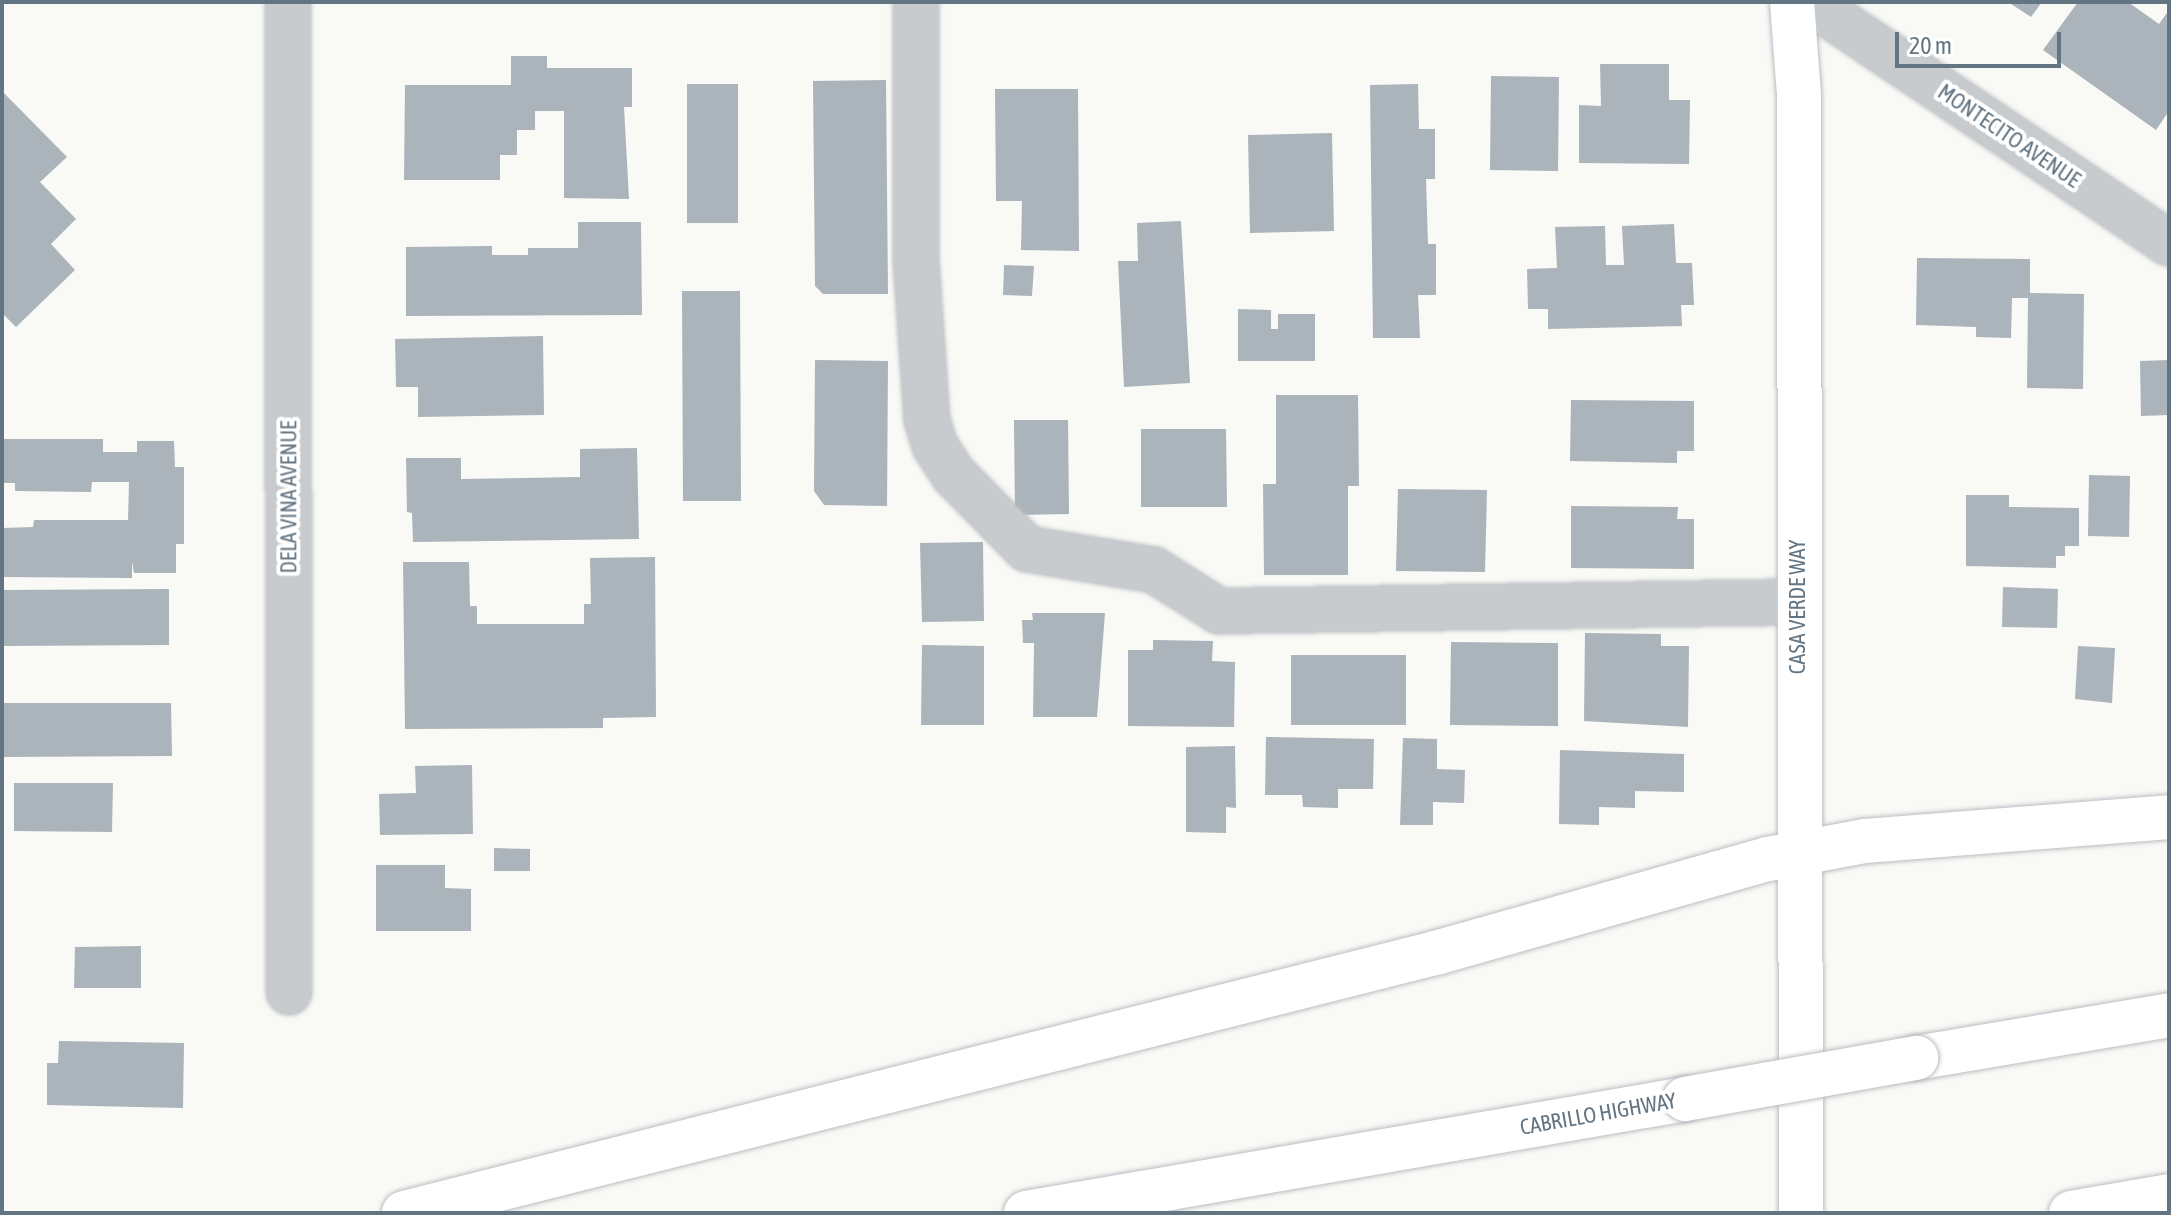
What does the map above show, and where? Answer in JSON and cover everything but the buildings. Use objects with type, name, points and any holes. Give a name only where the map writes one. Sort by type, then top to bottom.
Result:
[{"type":"main road","name":"CASA VERDE WAY","points":[[1792,2],[1799,95],[1801,1213]]},
{"type":"main road","points":[[404,1213],[1439,952],[1799,853],[1865,841],[2169,817]]},
{"type":"main road","name":"CABRILLO HIGHWAY","points":[[1026,1213],[2169,1015]]},
{"type":"main road","points":[[2071,1213],[2169,1196]]},
{"type":"street","name":"DELA VINA AVENUE","points":[[288,2],[289,992]]},
{"type":"street","points":[[916,2],[916,260],[927,420],[935,446],[954,475],[1027,549],[1154,570],[1219,611],[1798,602]]},
{"type":"street","name":"MONTECITO AVENUE","points":[[1810,2],[2169,243]]}]
